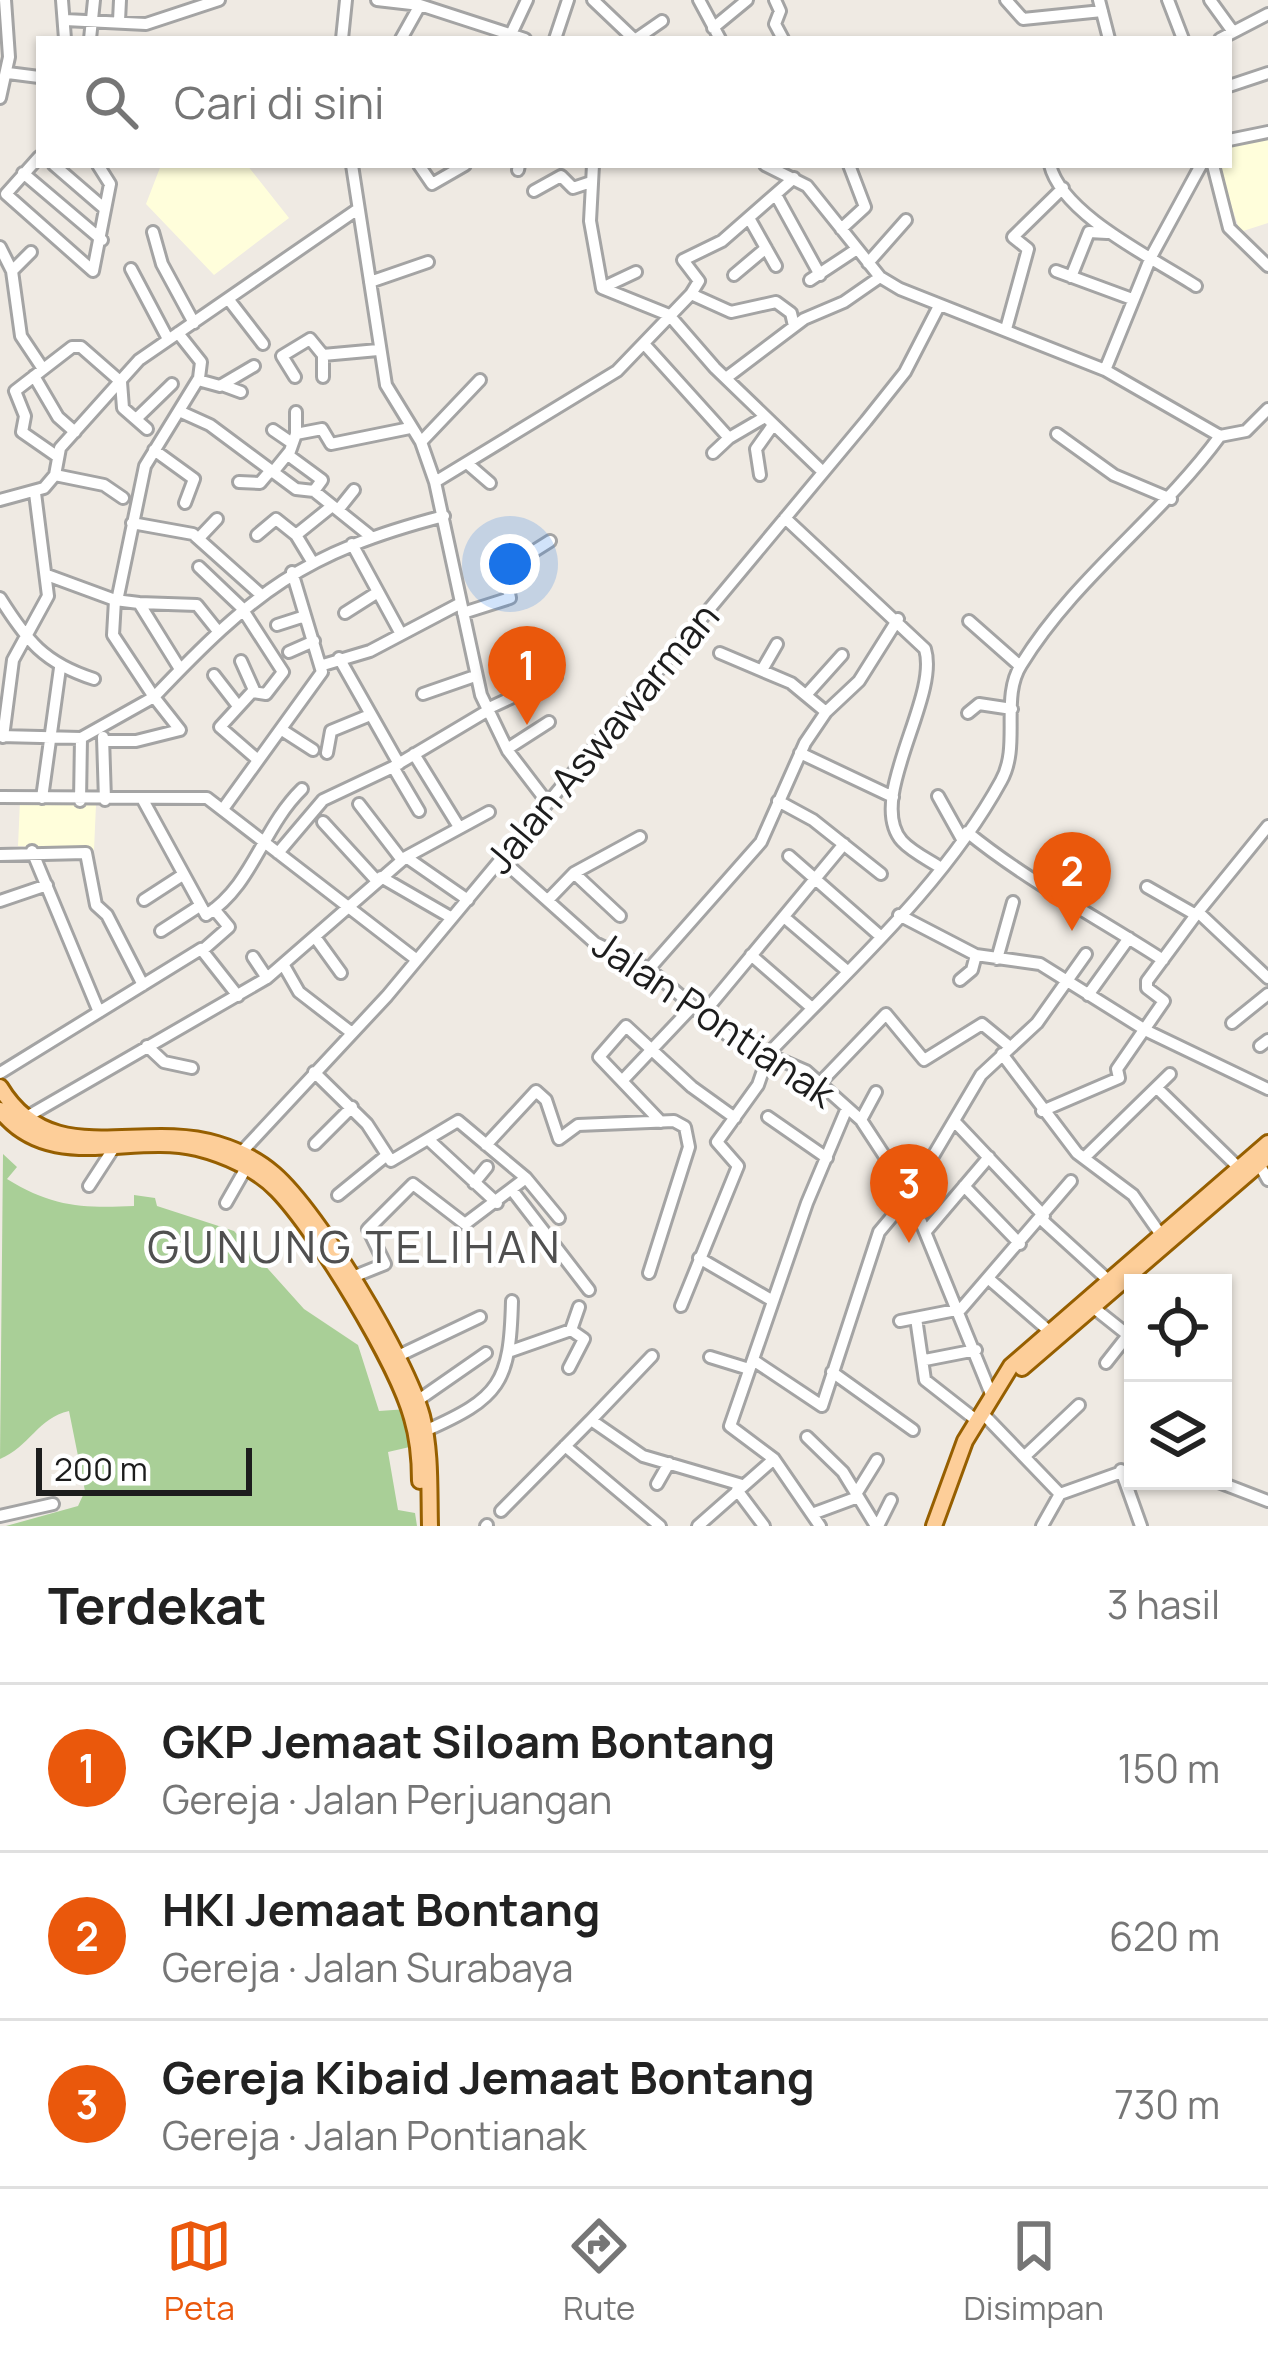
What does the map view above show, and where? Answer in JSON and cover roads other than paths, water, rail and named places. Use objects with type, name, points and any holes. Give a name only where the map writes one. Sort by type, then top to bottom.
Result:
[{"type":"main road","points":[[0,1087],[22,1120],[59,1137],[188,1137],[285,1185],[350,1278],[417,1401],[425,1431],[426,1526]]},
{"type":"main road","points":[[0,1110],[13,1125],[44,1144],[193,1147],[240,1160],[289,1205],[402,1389],[418,1449],[426,1526]]},
{"type":"main road","points":[[939,1526],[986,1410],[1011,1366],[1268,1143]]},
{"type":"main road","points":[[986,1410],[1025,1364],[1263,1160]]},
{"type":"street","points":[[0,98],[8,73],[5,0]]},
{"type":"street","points":[[62,0],[65,36]]},
{"type":"street","points":[[90,36],[94,0]]},
{"type":"street","points":[[119,21],[120,0]]},
{"type":"street","points":[[65,20],[146,24],[219,0]]},
{"type":"street","points":[[342,36],[346,0]]},
{"type":"street","points":[[377,0],[419,5],[519,36]]},
{"type":"street","points":[[512,32],[527,0]]},
{"type":"street","points":[[556,36],[568,0]]},
{"type":"street","points":[[593,0],[632,36]]},
{"type":"street","points":[[699,0],[713,34],[742,2]]},
{"type":"street","points":[[775,0],[782,36]]},
{"type":"street","points":[[1006,0],[1023,19],[1101,6],[1107,36]]},
{"type":"street","points":[[1168,0],[1182,36]]},
{"type":"street","points":[[1210,0],[1232,29]]},
{"type":"street","points":[[403,36],[419,5]]},
{"type":"street","points":[[1224,36],[1268,14]]},
{"type":"street","points":[[640,36],[662,21]]},
{"type":"street","points":[[8,73],[36,76]]},
{"type":"street","points":[[1232,85],[1268,73]]},
{"type":"street","points":[[1232,139],[1268,132]]},
{"type":"street","points":[[36,160],[8,196],[93,271],[110,181],[100,168]]},
{"type":"street","points":[[57,168],[105,209]]},
{"type":"street","points":[[352,168],[378,350],[389,394],[421,442],[435,482],[475,676],[507,749],[547,802]]},
{"type":"street","points":[[421,168],[432,184],[460,168]]},
{"type":"street","points":[[593,168],[591,227],[602,288]]},
{"type":"street","points":[[772,168],[807,186]]},
{"type":"street","points":[[801,168],[807,186],[880,277],[939,306],[1105,370],[1220,436]]},
{"type":"street","points":[[841,230],[865,207],[855,168]]},
{"type":"street","points":[[1052,168],[1081,209],[1196,286]]},
{"type":"street","points":[[1105,370],[1151,257],[1199,168]]},
{"type":"street","points":[[1214,168],[1229,228],[1268,266]]},
{"type":"street","points":[[23,173],[102,240]]},
{"type":"street","points":[[534,191],[560,176],[573,188],[591,182]]},
{"type":"street","points":[[794,178],[717,245],[682,262],[694,289],[731,312],[776,302],[798,323]]},
{"type":"street","points":[[1006,329],[1028,249],[1013,237],[1063,188]]},
{"type":"street","points":[[776,195],[815,277],[856,249]]},
{"type":"street","points":[[0,500],[35,493],[56,475],[58,457],[75,432],[173,336],[358,209]]},
{"type":"street","points":[[749,218],[776,266]]},
{"type":"street","points":[[868,263],[906,220]]},
{"type":"street","points":[[1071,277],[1089,232],[1096,229],[1121,238]]},
{"type":"street","points":[[153,232],[162,264],[194,322]]},
{"type":"street","points":[[0,247],[12,271],[19,330],[55,412],[75,432]]},
{"type":"street","points":[[734,274],[766,248]]},
{"type":"street","points":[[12,271],[31,251]]},
{"type":"street","points":[[370,282],[428,262]]},
{"type":"street","points":[[35,493],[47,575],[46,601],[10,670],[2,736],[47,740],[180,733],[113,635],[113,599],[154,450],[172,414],[198,380],[200,362],[173,336],[130,269]]},
{"type":"street","points":[[1056,271],[1132,299]]},
{"type":"street","points":[[602,288],[636,272]]},
{"type":"street","points":[[726,378],[798,323],[844,302],[880,277]]},
{"type":"street","points":[[602,288],[670,315],[726,378],[824,472]]},
{"type":"street","points":[[435,482],[552,412],[646,346],[694,289]]},
{"type":"street","points":[[229,299],[263,344]]},
{"type":"street","name":"Jalan Aswawarman","points":[[226,1203],[240,1160],[468,900],[824,472],[905,372],[939,306]]},
{"type":"street","points":[[295,377],[285,353],[312,338],[323,355],[323,376]]},
{"type":"street","points":[[58,457],[21,431],[25,416],[15,391],[76,346],[121,382],[124,408],[147,429]]},
{"type":"street","points":[[646,346],[742,448],[755,449]]},
{"type":"street","points":[[323,355],[378,350]]},
{"type":"street","points":[[222,386],[254,366]]},
{"type":"street","points":[[198,380],[241,392]]},
{"type":"street","points":[[421,442],[480,380]]},
{"type":"street","points":[[136,419],[172,384]]},
{"type":"street","points":[[152,401],[172,414],[210,425],[299,491],[314,491],[369,536]]},
{"type":"street","points":[[681,1306],[738,1166],[716,1143],[761,1080],[769,1054],[941,868],[1005,774],[1020,666],[1076,591],[1171,499],[1220,436],[1246,430],[1268,409]]},
{"type":"street","points":[[292,444],[296,412]]},
{"type":"street","points":[[713,453],[732,437],[769,421]]},
{"type":"street","points":[[760,475],[755,449],[769,421]]},
{"type":"street","points":[[239,482],[260,483],[292,444],[322,429],[331,444],[410,428]]},
{"type":"street","points":[[273,430],[292,444],[322,480],[314,491]]},
{"type":"street","points":[[1057,434],[1114,475],[1171,499]]},
{"type":"street","points":[[154,450],[194,479],[185,503]]},
{"type":"street","points":[[468,464],[490,483]]},
{"type":"street","points":[[56,475],[102,484],[123,498]]},
{"type":"street","points":[[296,535],[354,490]]},
{"type":"street","points":[[103,734],[154,697],[259,593],[369,536],[444,516]]},
{"type":"street","points":[[785,518],[921,643],[928,662],[893,797],[899,837],[941,868]]},
{"type":"street","points":[[199,538],[217,519]]},
{"type":"street","points":[[257,535],[274,519],[296,535],[313,563]]},
{"type":"street","points":[[132,523],[199,538],[259,593]]},
{"type":"street","points":[[223,809],[323,665],[370,651],[462,608],[510,598],[504,570],[550,541]]},
{"type":"street","points":[[352,544],[401,634]]},
{"type":"street","points":[[199,567],[242,607],[284,672],[266,694],[254,691]]},
{"type":"street","points":[[292,572],[323,665]]},
{"type":"street","points":[[47,575],[113,599],[199,606],[217,630]]},
{"type":"street","points":[[345,613],[378,592]]},
{"type":"street","points":[[139,603],[180,669]]},
{"type":"street","points":[[2,605],[24,636],[60,668],[94,679]]},
{"type":"street","points":[[277,625],[305,616]]},
{"type":"street","points":[[649,969],[755,850],[800,753],[826,712],[856,685],[898,619]]},
{"type":"street","points":[[969,621],[1020,666]]},
{"type":"street","points":[[289,652],[314,641]]},
{"type":"street","points":[[762,670],[778,644]]},
{"type":"street","points":[[720,653],[807,694],[826,712]]},
{"type":"street","points":[[807,694],[842,655]]},
{"type":"street","points":[[339,658],[419,811]]},
{"type":"street","points":[[241,661],[254,691]]},
{"type":"street","points":[[42,798],[60,668]]},
{"type":"street","points":[[214,675],[238,706]]},
{"type":"street","points":[[423,694],[475,676]]},
{"type":"street","points":[[278,853],[316,805],[556,677]]},
{"type":"street","points":[[254,691],[219,730],[258,760]]},
{"type":"street","points":[[968,713],[980,704],[1012,709]]},
{"type":"street","points":[[327,753],[332,731],[370,715]]},
{"type":"street","points":[[507,749],[549,722]]},
{"type":"street","points":[[282,730],[313,750]]},
{"type":"street","points":[[103,734],[104,800]]},
{"type":"street","points":[[80,801],[81,738]]},
{"type":"street","points":[[800,753],[893,797]]},
{"type":"street","points":[[414,754],[459,827]]},
{"type":"street","points":[[161,931],[239,889],[261,840],[302,789]]},
{"type":"street","points":[[938,796],[964,836],[1019,874],[1063,893],[1162,960]]},
{"type":"street","points":[[0,797],[80,801],[199,797],[223,809],[417,960]]},
{"type":"street","points":[[0,1073],[204,949],[230,927],[205,910],[143,800]]},
{"type":"street","points":[[778,801],[881,874]]},
{"type":"street","points":[[358,804],[404,858],[468,900]]},
{"type":"street","points":[[22,1120],[267,978],[404,858],[489,812]]},
{"type":"street","points":[[323,823],[379,879],[452,918]]},
{"type":"street","points":[[1042,1111],[1119,1078],[1117,1069],[1164,1001],[1145,985],[1268,826]]},
{"type":"street","points":[[548,900],[574,872],[640,837]]},
{"type":"street","points":[[622,1082],[751,955],[844,844]]},
{"type":"street","points":[[32,851],[58,924],[99,1012]]},
{"type":"street","points":[[0,855],[85,852],[99,908],[142,985]]},
{"type":"street","points":[[789,856],[879,935]]},
{"type":"street","name":"Jalan Pontianak","points":[[501,859],[613,952],[649,969],[732,1039],[769,1054],[819,1084],[861,1120],[927,1230],[976,1351],[986,1410]]},
{"type":"street","points":[[574,872],[620,916]]},
{"type":"street","points":[[145,900],[182,876]]},
{"type":"street","points":[[0,902],[47,885]]},
{"type":"street","points":[[1147,887],[1197,914],[1268,978]]},
{"type":"street","points":[[998,959],[1013,902]]},
{"type":"street","points":[[899,915],[976,955],[1040,964],[1147,1031],[1268,1089]]},
{"type":"street","points":[[784,917],[846,970]]},
{"type":"street","points":[[314,937],[341,973]]},
{"type":"street","points":[[1088,995],[1129,938]]},
{"type":"street","points":[[204,949],[238,996]]},
{"type":"street","points":[[710,1357],[751,1364],[818,1407],[872,1247],[910,1195],[977,1081],[1037,1023],[1086,954]]},
{"type":"street","points":[[751,955],[812,1008]]},
{"type":"street","points":[[960,980],[972,970],[976,955]]},
{"type":"street","points":[[253,958],[267,978]]},
{"type":"street","points":[[283,964],[299,992],[352,1033]]},
{"type":"street","points":[[1232,1023],[1268,994]]},
{"type":"street","points":[[819,1084],[886,1014],[924,1060],[982,1024],[1006,1051],[1042,1111],[1084,1158],[1133,1195],[1161,1235]]},
{"type":"street","points":[[614,1015],[735,1118]]},
{"type":"street","points":[[626,1026],[599,1054],[661,1122]]},
{"type":"street","points":[[147,1046],[164,1063],[192,1068]]},
{"type":"street","points":[[314,1072],[352,1107],[387,1155],[398,1162],[458,1121],[486,1144],[520,1184],[590,1290]]},
{"type":"street","points":[[1084,1158],[1171,1074]]},
{"type":"street","points":[[1157,1088],[1239,1168]]},
{"type":"street","points":[[486,1144],[536,1091],[546,1100],[556,1137],[567,1138],[583,1124],[661,1122],[685,1127],[689,1147],[649,1273]]},
{"type":"street","points":[[861,1120],[876,1092]]},
{"type":"street","points":[[315,1144],[352,1107]]},
{"type":"street","points":[[820,1526],[774,1459],[730,1429],[773,1301],[848,1108]]},
{"type":"street","points":[[768,1118],[827,1158]]},
{"type":"street","points":[[955,1122],[1108,1280]]},
{"type":"street","points":[[430,1141],[496,1202]]},
{"type":"street","points":[[88,1186],[116,1147]]},
{"type":"street","points":[[338,1195],[387,1155]]},
{"type":"street","points":[[927,1230],[988,1157]]},
{"type":"street","points":[[1263,1160],[1268,1180]]},
{"type":"street","points":[[473,1184],[487,1167]]},
{"type":"street","points":[[900,1321],[961,1310],[1072,1181]]},
{"type":"street","points":[[350,1278],[385,1264],[368,1229],[413,1184],[465,1224],[520,1184]]},
{"type":"street","points":[[520,1184],[559,1218]]},
{"type":"street","points":[[964,1186],[1020,1244]]},
{"type":"street","points":[[699,1258],[773,1301]]},
{"type":"street","points":[[989,1280],[1048,1331]]},
{"type":"street","points":[[425,1431],[482,1405],[498,1386],[511,1352],[512,1300]]},
{"type":"street","points":[[569,1368],[579,1307]]},
{"type":"street","points":[[1094,1308],[1124,1332]]},
{"type":"street","points":[[396,1358],[480,1317]]},
{"type":"street","points":[[916,1318],[926,1382],[986,1410],[1060,1494]]},
{"type":"street","points":[[511,1352],[576,1333]]},
{"type":"street","points":[[1106,1363],[1124,1344]]},
{"type":"street","points":[[925,1360],[976,1351]]},
{"type":"street","points":[[417,1401],[487,1353]]},
{"type":"street","points":[[501,1511],[652,1356]]},
{"type":"street","points":[[832,1372],[913,1430]]},
{"type":"street","points":[[1025,1456],[1079,1405]]},
{"type":"street","points":[[591,1420],[638,1453],[740,1488],[764,1526]]},
{"type":"street","points":[[807,1438],[857,1495],[877,1526],[891,1500]]},
{"type":"street","points":[[567,1444],[660,1526]]},
{"type":"street","points":[[698,1526],[774,1459]]},
{"type":"street","points":[[812,1514],[857,1495],[877,1460]]},
{"type":"street","points":[[657,1484],[669,1463]]},
{"type":"street","points":[[1042,1526],[1060,1494],[1124,1470]]},
{"type":"street","points":[[1232,1486],[1268,1501]]},
{"type":"street","points":[[1132,1490],[1141,1526]]},
{"type":"street","points":[[0,1516],[52,1504]]},
{"type":"place","name":"GKP Jemaat Siloam Bontang","points":[[527,725]]},
{"type":"place","name":"HKI Jemaat Bontang","points":[[1072,931]]},
{"type":"place","name":"Gereja Kibaid Jemaat Bontang","points":[[909,1243]]},
{"type":"district","name":"GUNUNG TELIHAN","points":[[355,1247]]}]
